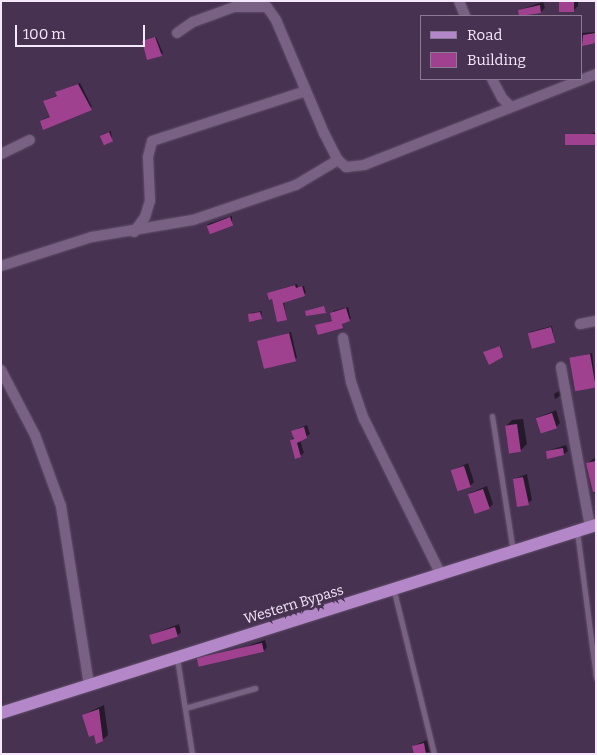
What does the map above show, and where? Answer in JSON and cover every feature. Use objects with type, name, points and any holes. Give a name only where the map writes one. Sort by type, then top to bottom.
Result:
[{"type":"main road","name":"Western Bypass","points":[[1,712],[441,576],[593,525]]},
{"type":"street","points":[[459,1],[465,15]]},
{"type":"street","points":[[177,33],[194,22],[234,7],[267,4],[338,160],[346,167],[364,165],[510,106],[595,78]]},
{"type":"street","points":[[493,80],[502,98],[510,106]]},
{"type":"street","points":[[134,232],[145,217],[150,200],[148,157],[152,140],[306,91]]},
{"type":"street","points":[[1,154],[30,140]]},
{"type":"street","points":[[1,266],[92,237],[134,232],[193,220],[296,185],[338,160]]},
{"type":"street","points":[[580,324],[596,321]]},
{"type":"street","points":[[343,338],[351,382],[364,419],[441,576]]},
{"type":"street","points":[[561,366],[593,525]]},
{"type":"street","points":[[1,370],[35,435],[61,506],[89,685]]},
{"type":"lane","points":[[492,416],[513,552]]},
{"type":"lane","points":[[577,531],[596,678]]},
{"type":"lane","points":[[393,590],[434,754]]},
{"type":"lane","points":[[177,658],[192,754]]},
{"type":"lane","points":[[185,708],[255,688]]},
{"type":"building","points":[[559,1],[574,1],[574,12],[559,12]]},
{"type":"building","points":[[540,5],[541,13],[519,15],[518,10]]},
{"type":"building","points":[[596,33],[596,43],[582,46],[583,35]]},
{"type":"building","points":[[155,37],[162,56],[147,60],[142,41]]},
{"type":"building","points":[[78,84],[92,110],[43,130],[40,121],[50,117],[43,101],[57,96],[55,92]]},
{"type":"building","points":[[109,132],[113,141],[104,145],[100,136]]},
{"type":"building","points":[[565,134],[596,134],[596,145],[565,145]]},
{"type":"building","points":[[230,217],[233,225],[210,234],[207,226]]},
{"type":"building","points":[[295,285],[296,288],[302,286],[305,296],[283,303],[287,320],[277,322],[272,299],[269,300],[267,293]]},
{"type":"building","points":[[324,306],[326,313],[306,316],[305,311]]},
{"type":"building","points":[[346,308],[350,321],[342,324],[343,328],[318,335],[315,325],[332,321],[330,313]]},
{"type":"building","points":[[260,312],[262,319],[249,322],[248,314]]},
{"type":"building","points":[[551,327],[555,342],[532,349],[528,333]]},
{"type":"building","points":[[289,333],[296,361],[264,369],[257,341]]},
{"type":"building","points":[[500,346],[503,357],[489,365],[483,352]]},
{"type":"building","points":[[590,354],[596,387],[575,391],[569,358]]},
{"type":"building","points":[[552,413],[557,428],[541,433],[536,418]]},
{"type":"building","points":[[517,424],[521,452],[509,453],[505,426]]},
{"type":"building","points":[[304,427],[307,438],[297,443],[301,457],[295,459],[290,440],[294,439],[291,431]]},
{"type":"building","points":[[563,448],[564,455],[547,459],[546,451]]},
{"type":"building","points":[[596,461],[596,492],[593,492],[586,463]]},
{"type":"building","points":[[464,466],[471,487],[457,491],[451,470]]},
{"type":"building","points":[[523,477],[529,505],[517,507],[513,479]]},
{"type":"building","points":[[483,489],[490,509],[475,514],[468,494]]},
{"type":"building","points":[[175,627],[178,637],[152,644],[149,635]]},
{"type":"building","points":[[262,643],[264,652],[199,667],[197,658]]},
{"type":"building","points":[[99,709],[103,741],[96,744],[94,735],[89,737],[82,715]]},
{"type":"building","points":[[424,743],[426,754],[414,754],[412,746]]}]
